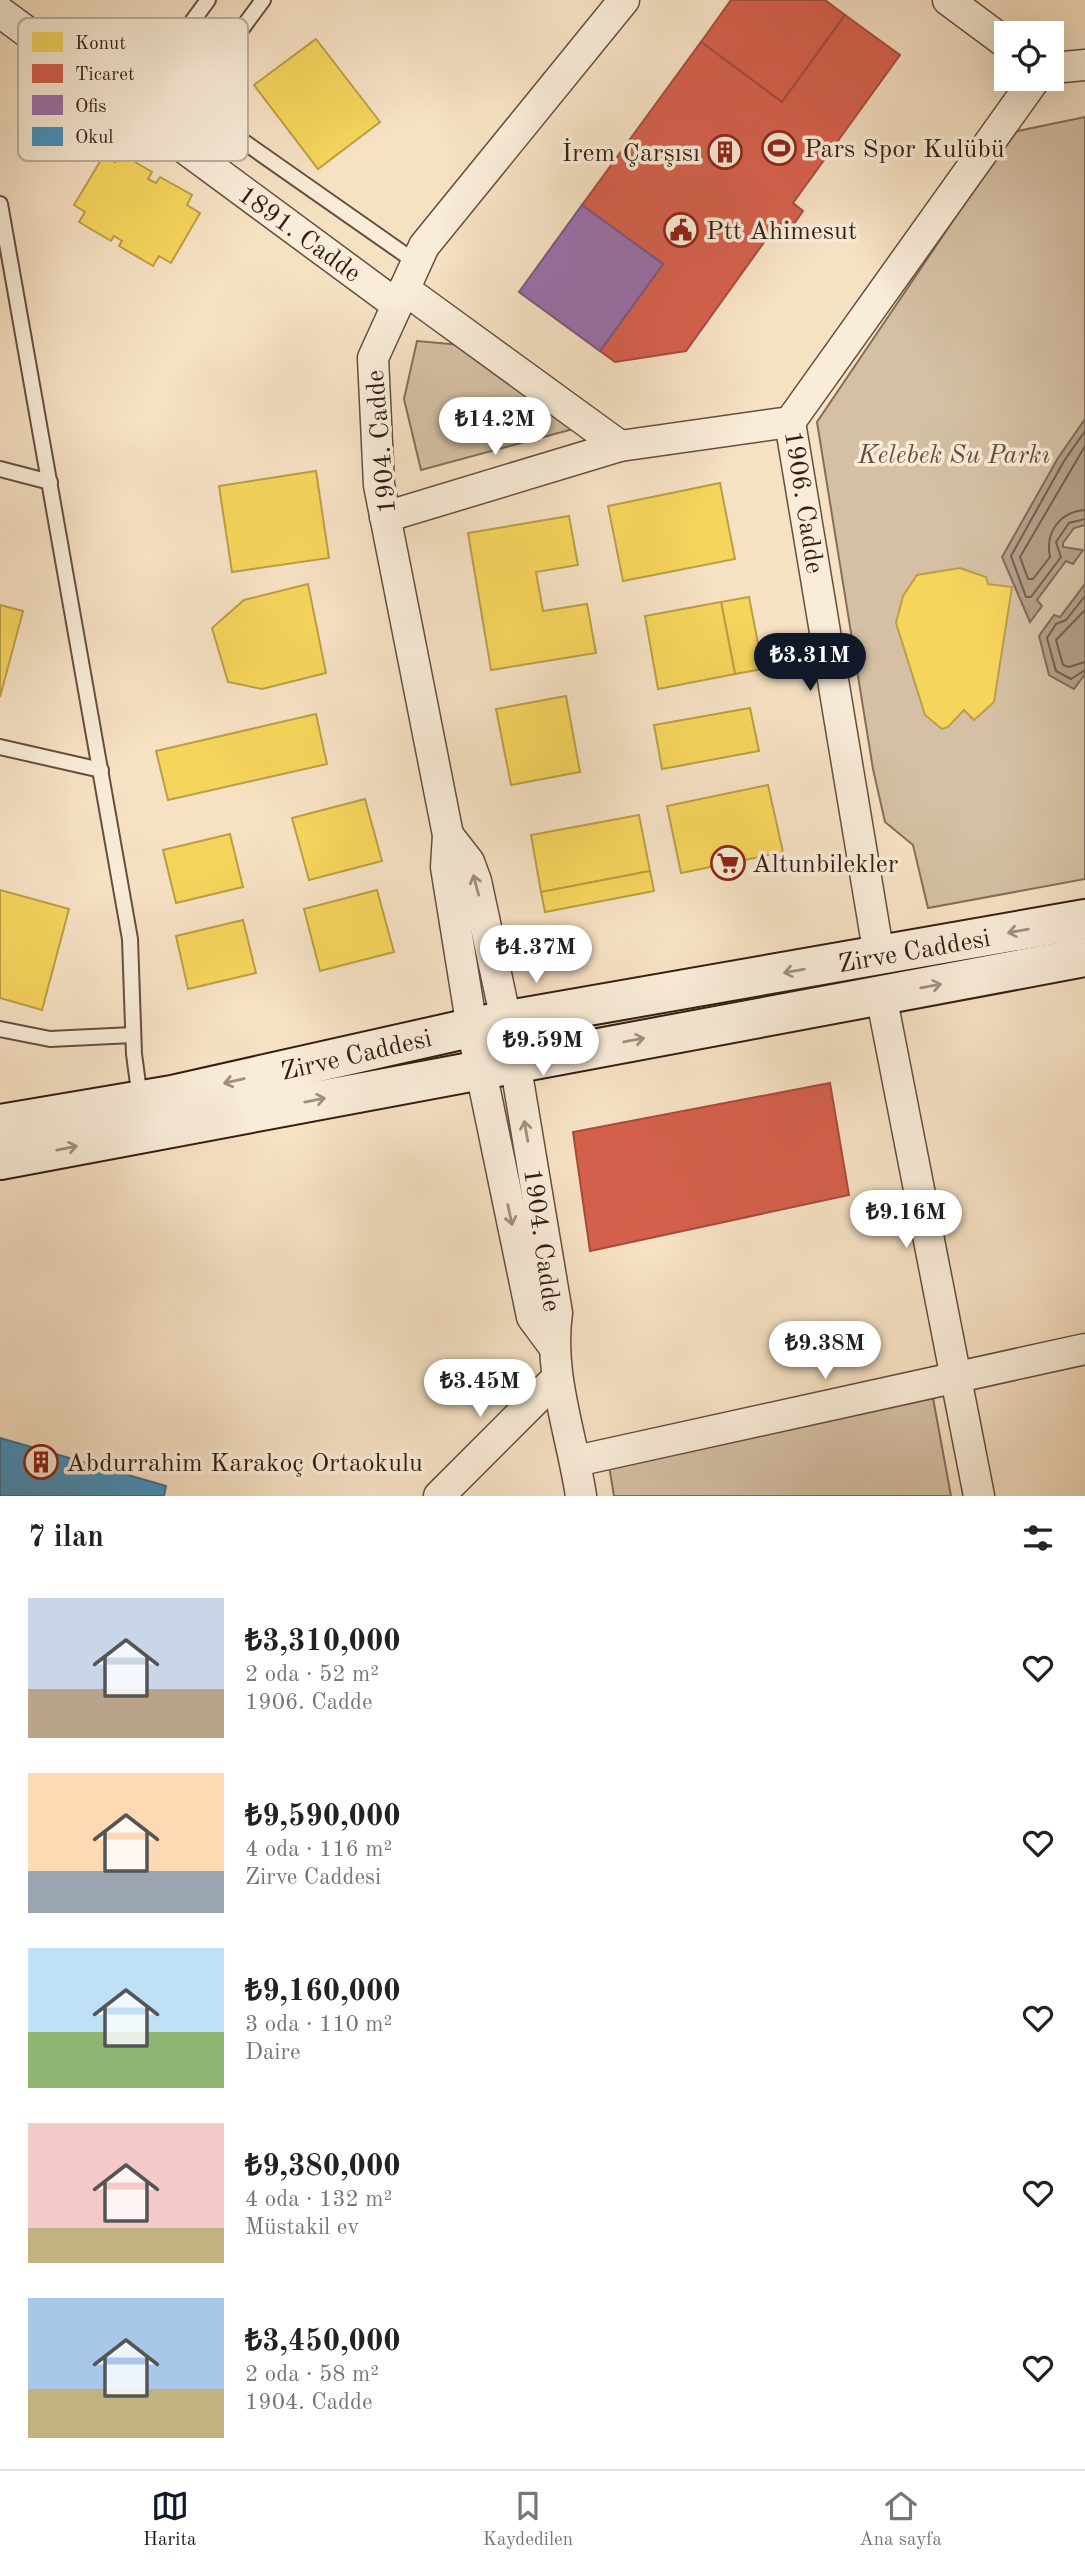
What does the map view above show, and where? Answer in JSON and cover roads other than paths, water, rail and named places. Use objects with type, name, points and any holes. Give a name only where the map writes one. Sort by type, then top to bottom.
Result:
[{"type":"main road","name":"Zirve Caddesi","points":[[0,1124],[140,1100],[489,1024],[1085,919]]},
{"type":"main road","name":"Zirve Caddesi","points":[[0,1160],[1085,957]]},
{"type":"street","name":"1904. Cadde","points":[[558,1378],[552,1344],[532,1317],[489,1024],[476,881],[469,862],[448,835],[379,485],[373,358],[424,246],[624,0]]},
{"type":"street","points":[[948,0],[994,34]]},
{"type":"street","name":"1891. Cadde","points":[[1,14],[18,26]]},
{"type":"street","points":[[1064,67],[1085,65]]},
{"type":"street","name":"1906. Cadde","points":[[879,956],[790,422],[1026,91]]},
{"type":"street","name":"1891. Cadde","points":[[213,161],[406,286],[620,446]]},
{"type":"street","points":[[385,517],[620,446],[790,422]]},
{"type":"street","points":[[881,995],[979,1496]]},
{"type":"street","points":[[576,1461],[1085,1349]]},
{"type":"street","points":[[558,1378],[581,1496]]},
{"type":"street","points":[[439,1496],[558,1378]]},
{"type":"lane","points":[[195,18],[208,0]]},
{"type":"lane","points":[[248,20],[263,0]]},
{"type":"lane","points":[[248,150],[406,286]]},
{"type":"lane","points":[[0,204],[130,939],[133,1035],[140,1100]]},
{"type":"lane","points":[[0,469],[50,482]]},
{"type":"lane","points":[[0,747],[102,770]]},
{"type":"lane","points":[[0,1029],[50,1039],[133,1035]]},
{"type":"water","points":[[1085,419],[1085,525],[1074,528],[1063,543],[1063,547],[1083,550],[1073,564],[1066,561],[1037,600],[1042,606],[1030,622],[1002,557],[1058,458]]},
{"type":"water","points":[[1085,584],[1085,674],[1074,689],[1049,675],[1039,636],[1054,615],[1060,617]]},
{"type":"place","name":"Pars Spor Kulübü","points":[[779,148]]},
{"type":"place","name":"İrem Çarşısı","points":[[725,152]]},
{"type":"place","name":"Ptt Ahimesut","points":[[681,230]]},
{"type":"place","name":"Altunbilekler","points":[[728,863]]},
{"type":"place","name":"Abdurrahim Karakoç Ortaokulu","points":[[41,1462]]},
{"type":"park label","name":"Kelebek Su Parkı","points":[[954,454]]}]
